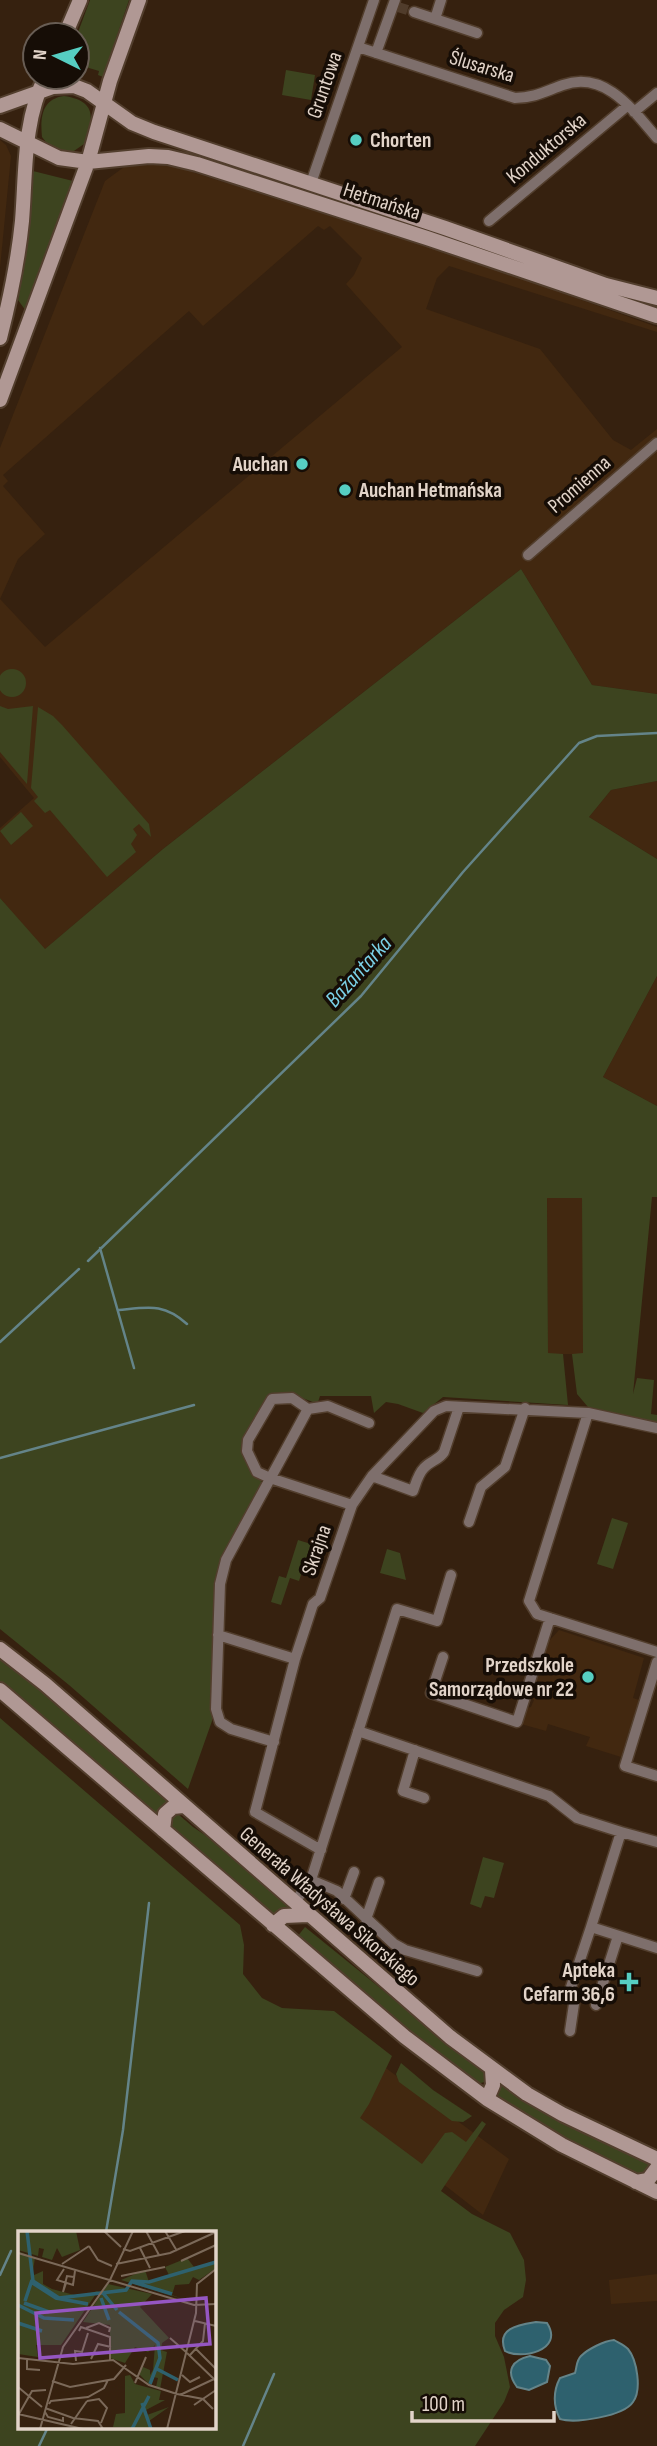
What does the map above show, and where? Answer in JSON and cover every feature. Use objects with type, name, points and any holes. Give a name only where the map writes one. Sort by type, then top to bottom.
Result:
[{"type":"main road","points":[[71,21],[80,0]]},
{"type":"main road","points":[[0,400],[88,162],[103,104],[139,0]]},
{"type":"main road","points":[[0,106],[53,87],[74,86],[87,91],[103,104]]},
{"type":"main road","points":[[0,338],[18,253],[29,124],[37,93]]},
{"type":"main road","name":"Hetmańska","points":[[103,104],[131,122],[154,132],[606,285],[657,298]]},
{"type":"main road","points":[[0,129],[59,158],[88,162]]},
{"type":"main road","points":[[149,156],[149,141],[154,132]]},
{"type":"main road","name":"Hetmańska","points":[[88,162],[149,156],[168,157],[225,172],[657,316]]},
{"type":"main road","name":"Generała Władysława Sikorskiego","points":[[0,1649],[420,2012],[492,2070],[562,2114],[657,2159]]},
{"type":"main road","points":[[0,1690],[405,2037],[487,2099],[562,2145],[657,2192]]},
{"type":"main road","points":[[163,1830],[162,1819],[168,1810],[183,1806]]},
{"type":"main road","points":[[273,1925],[285,1916],[308,1915]]},
{"type":"main road","points":[[487,2099],[493,2085],[492,2070]]},
{"type":"main road","points":[[636,2182],[648,2180],[657,2168]]},
{"type":"street","name":"Gruntowa","points":[[311,183],[374,0]]},
{"type":"street","points":[[435,19],[441,0]]},
{"type":"street","points":[[376,53],[395,4]]},
{"type":"street","points":[[414,12],[477,33]]},
{"type":"street","name":"Ślusarska","points":[[358,47],[515,97],[537,96],[562,85],[583,82],[602,86],[611,90],[657,138]]},
{"type":"street","name":"Konduktorska","points":[[489,221],[631,109],[657,93]]},
{"type":"street","name":"Promienna","points":[[528,555],[657,443]]},
{"type":"street","points":[[352,1505],[257,1472],[247,1451],[248,1440],[272,1399],[292,1398],[309,1409],[328,1406],[369,1423]]},
{"type":"street","name":"Skrajna","points":[[321,1850],[255,1812],[295,1659],[313,1604],[320,1598],[352,1505],[372,1476],[434,1411],[446,1406],[588,1413],[657,1428]]},
{"type":"street","points":[[372,1476],[413,1491],[426,1466],[444,1452],[459,1407]]},
{"type":"street","points":[[469,1522],[481,1488],[505,1467],[525,1408]]},
{"type":"street","points":[[274,1742],[231,1729],[220,1722],[216,1709],[220,1584],[226,1560],[309,1409]]},
{"type":"street","points":[[588,1413],[529,1601],[537,1614],[657,1652]]},
{"type":"street","points":[[294,1903],[311,1880],[397,1609],[437,1621],[451,1575]]},
{"type":"street","points":[[443,1657],[431,1693],[517,1722],[550,1618]]},
{"type":"street","points":[[218,1635],[295,1659]]},
{"type":"street","points":[[657,1662],[625,1766],[657,1776]]},
{"type":"street","points":[[359,1731],[549,1796],[577,1818],[657,1842]]},
{"type":"street","points":[[415,1750],[402,1791],[424,1798]]},
{"type":"street","points":[[570,2031],[574,2004],[569,1993],[621,1832]]},
{"type":"street","points":[[344,1899],[354,1872]]},
{"type":"street","points":[[311,1880],[324,1884],[344,1899],[394,1944],[405,1950],[477,1971]]},
{"type":"street","points":[[366,1919],[379,1882]]},
{"type":"street","points":[[591,1927],[657,1948]]},
{"type":"street","points":[[596,2005],[618,1936]]},
{"type":"shaded area","points":[[0,140],[6,145],[11,156],[0,268]]},
{"type":"shaded area","points":[[144,164],[173,166],[476,262],[657,327],[657,332],[449,266],[437,278],[426,309],[540,349],[613,440],[631,450],[657,429],[657,694],[592,685],[521,569],[163,849],[44,950],[0,898],[0,828],[34,798],[0,757],[0,599],[0,448],[105,181],[124,167]],"holes":[[[318,226],[324,230],[330,226],[362,258],[346,284],[402,347],[45,647],[0,599],[18,559],[45,534],[3,486],[8,481],[3,475],[189,311],[203,326]]]},
{"type":"shaded area","points":[[657,781],[657,859],[589,817],[611,790]]},
{"type":"shaded area","points":[[657,976],[657,1106],[603,1077]]},
{"type":"shaded area","points":[[547,1198],[583,1198],[583,1354],[548,1354]]},
{"type":"shaded area","name":"Przedszkole Samorządowe nr 22","points":[[559,1630],[644,1658],[633,1698],[639,1700],[621,1757],[586,1746],[590,1737],[548,1724],[546,1731],[521,1724],[526,1708],[531,1707],[534,1700],[531,1695],[549,1641]]},
{"type":"shaded area","points":[[379,2063],[509,2159],[483,2215],[356,2116]]},
{"type":"shaded area","points":[[657,2274],[657,2301],[611,2304],[609,2280]]},
{"type":"green space","points":[[90,0],[129,0],[103,77],[98,75],[99,71],[91,69],[91,21],[82,21]]},
{"type":"green space","points":[[286,70],[315,75],[311,100],[282,95]]},
{"type":"green space","points":[[64,96],[82,102],[90,112],[91,119],[84,144],[71,153],[49,146],[42,137],[44,110],[51,101]]},
{"type":"green space","points":[[33,171],[73,181],[26,311],[18,300],[28,237]]},
{"type":"green space","points":[[521,569],[592,685],[657,694],[657,781],[611,790],[589,817],[657,859],[657,976],[603,1077],[657,1106],[657,1197],[652,1197],[633,1394],[637,1378],[654,1380],[651,1414],[657,1415],[657,1422],[588,1407],[577,1394],[572,1354],[583,1353],[582,1198],[547,1198],[548,1353],[563,1354],[568,1405],[443,1397],[423,1413],[386,1402],[374,1413],[371,1396],[320,1396],[318,1402],[313,1402],[294,1395],[269,1394],[242,1447],[251,1471],[262,1482],[223,1557],[216,1583],[212,1721],[188,1789],[0,1629],[0,898],[45,949],[163,849]]},
{"type":"green space","points":[[7,670],[17,670],[25,678],[25,688],[17,696],[7,696],[-1,688],[-1,678]]},
{"type":"green space","points":[[0,706],[8,709],[33,706],[27,784],[0,752]]},
{"type":"green space","points":[[38,707],[62,725],[149,824],[151,837],[139,824],[133,829],[137,835],[131,844],[136,852],[107,877],[50,810],[45,813],[34,801],[38,797],[31,788]]},
{"type":"green space","points":[[21,812],[33,826],[11,845],[0,831]]},
{"type":"green space","points":[[612,1518],[628,1523],[613,1569],[597,1564]]},
{"type":"green space","points":[[298,1540],[311,1544],[299,1581],[290,1578],[281,1605],[271,1602],[279,1576],[286,1578]]},
{"type":"green space","points":[[387,1549],[400,1553],[406,1580],[380,1573]]},
{"type":"green space","points":[[0,1658],[103,1741],[173,1802],[162,1805],[157,1816],[62,1732],[0,1682]]},
{"type":"green space","points":[[0,1718],[240,1925],[244,1945],[243,1974],[262,1998],[282,2008],[334,2011],[392,2056],[360,2118],[422,2164],[445,2133],[452,2132],[466,2142],[482,2121],[486,2124],[441,2191],[472,2214],[510,2233],[524,2260],[526,2280],[523,2297],[504,2310],[495,2323],[495,2336],[504,2357],[510,2387],[504,2402],[475,2446],[0,2446]]},
{"type":"green space","points":[[178,1814],[217,1843],[294,1911],[274,1919],[169,1827],[171,1815]]},
{"type":"green space","points":[[483,1857],[504,1863],[494,1898],[485,1896],[481,1908],[470,1904]]},
{"type":"green space","points":[[305,1927],[484,2072],[485,2082],[476,2084],[392,2019],[297,1937]]},
{"type":"green space","points":[[401,2063],[433,2090],[472,2116],[463,2122],[452,2121],[399,2082],[396,2074]]},
{"type":"green space","points":[[499,2082],[545,2110],[651,2165],[643,2176],[526,2118],[493,2097]]},
{"type":"water","points":[[536,2322],[547,2323],[551,2333],[546,2347],[520,2354],[505,2351],[504,2337],[510,2329]]},
{"type":"water","points":[[614,2340],[628,2349],[634,2360],[638,2383],[633,2402],[620,2411],[599,2418],[560,2419],[555,2398],[560,2378],[575,2373],[578,2360],[588,2351]]},
{"type":"water","points":[[530,2356],[546,2360],[550,2366],[547,2382],[529,2390],[517,2387],[511,2371],[515,2363]]},
{"type":"waterway","name":"Bażantarka","points":[[88,1261],[361,996],[463,872],[579,743],[597,736],[657,733]]},
{"type":"waterway","points":[[100,1248],[134,1368]]},
{"type":"waterway","name":"Bażantarka","points":[[0,1342],[79,1269]]},
{"type":"waterway","points":[[119,1310],[156,1308],[179,1317],[187,1324]]},
{"type":"waterway","points":[[0,1458],[194,1405]]},
{"type":"waterway","points":[[106,2231],[123,2130],[149,1903]]},
{"type":"waterway","points":[[0,2275],[11,2251]]},
{"type":"waterway","points":[[243,2446],[274,2374]]},
{"type":"waterway","points":[[39,2446],[48,2428]]},
{"type":"tunnel","points":[[398,7],[414,12]]},
{"type":"place","name":"Chorten","points":[[356,140]]},
{"type":"place","name":"Auchan","points":[[302,464]]},
{"type":"place","name":"Auchan Hetmańska","points":[[345,490]]},
{"type":"place","name":"Przedszkole Samorządowe nr 22","points":[[588,1677]]},
{"type":"place","name":"Apteka Cefarm 36,6","points":[[629,1982]]}]
